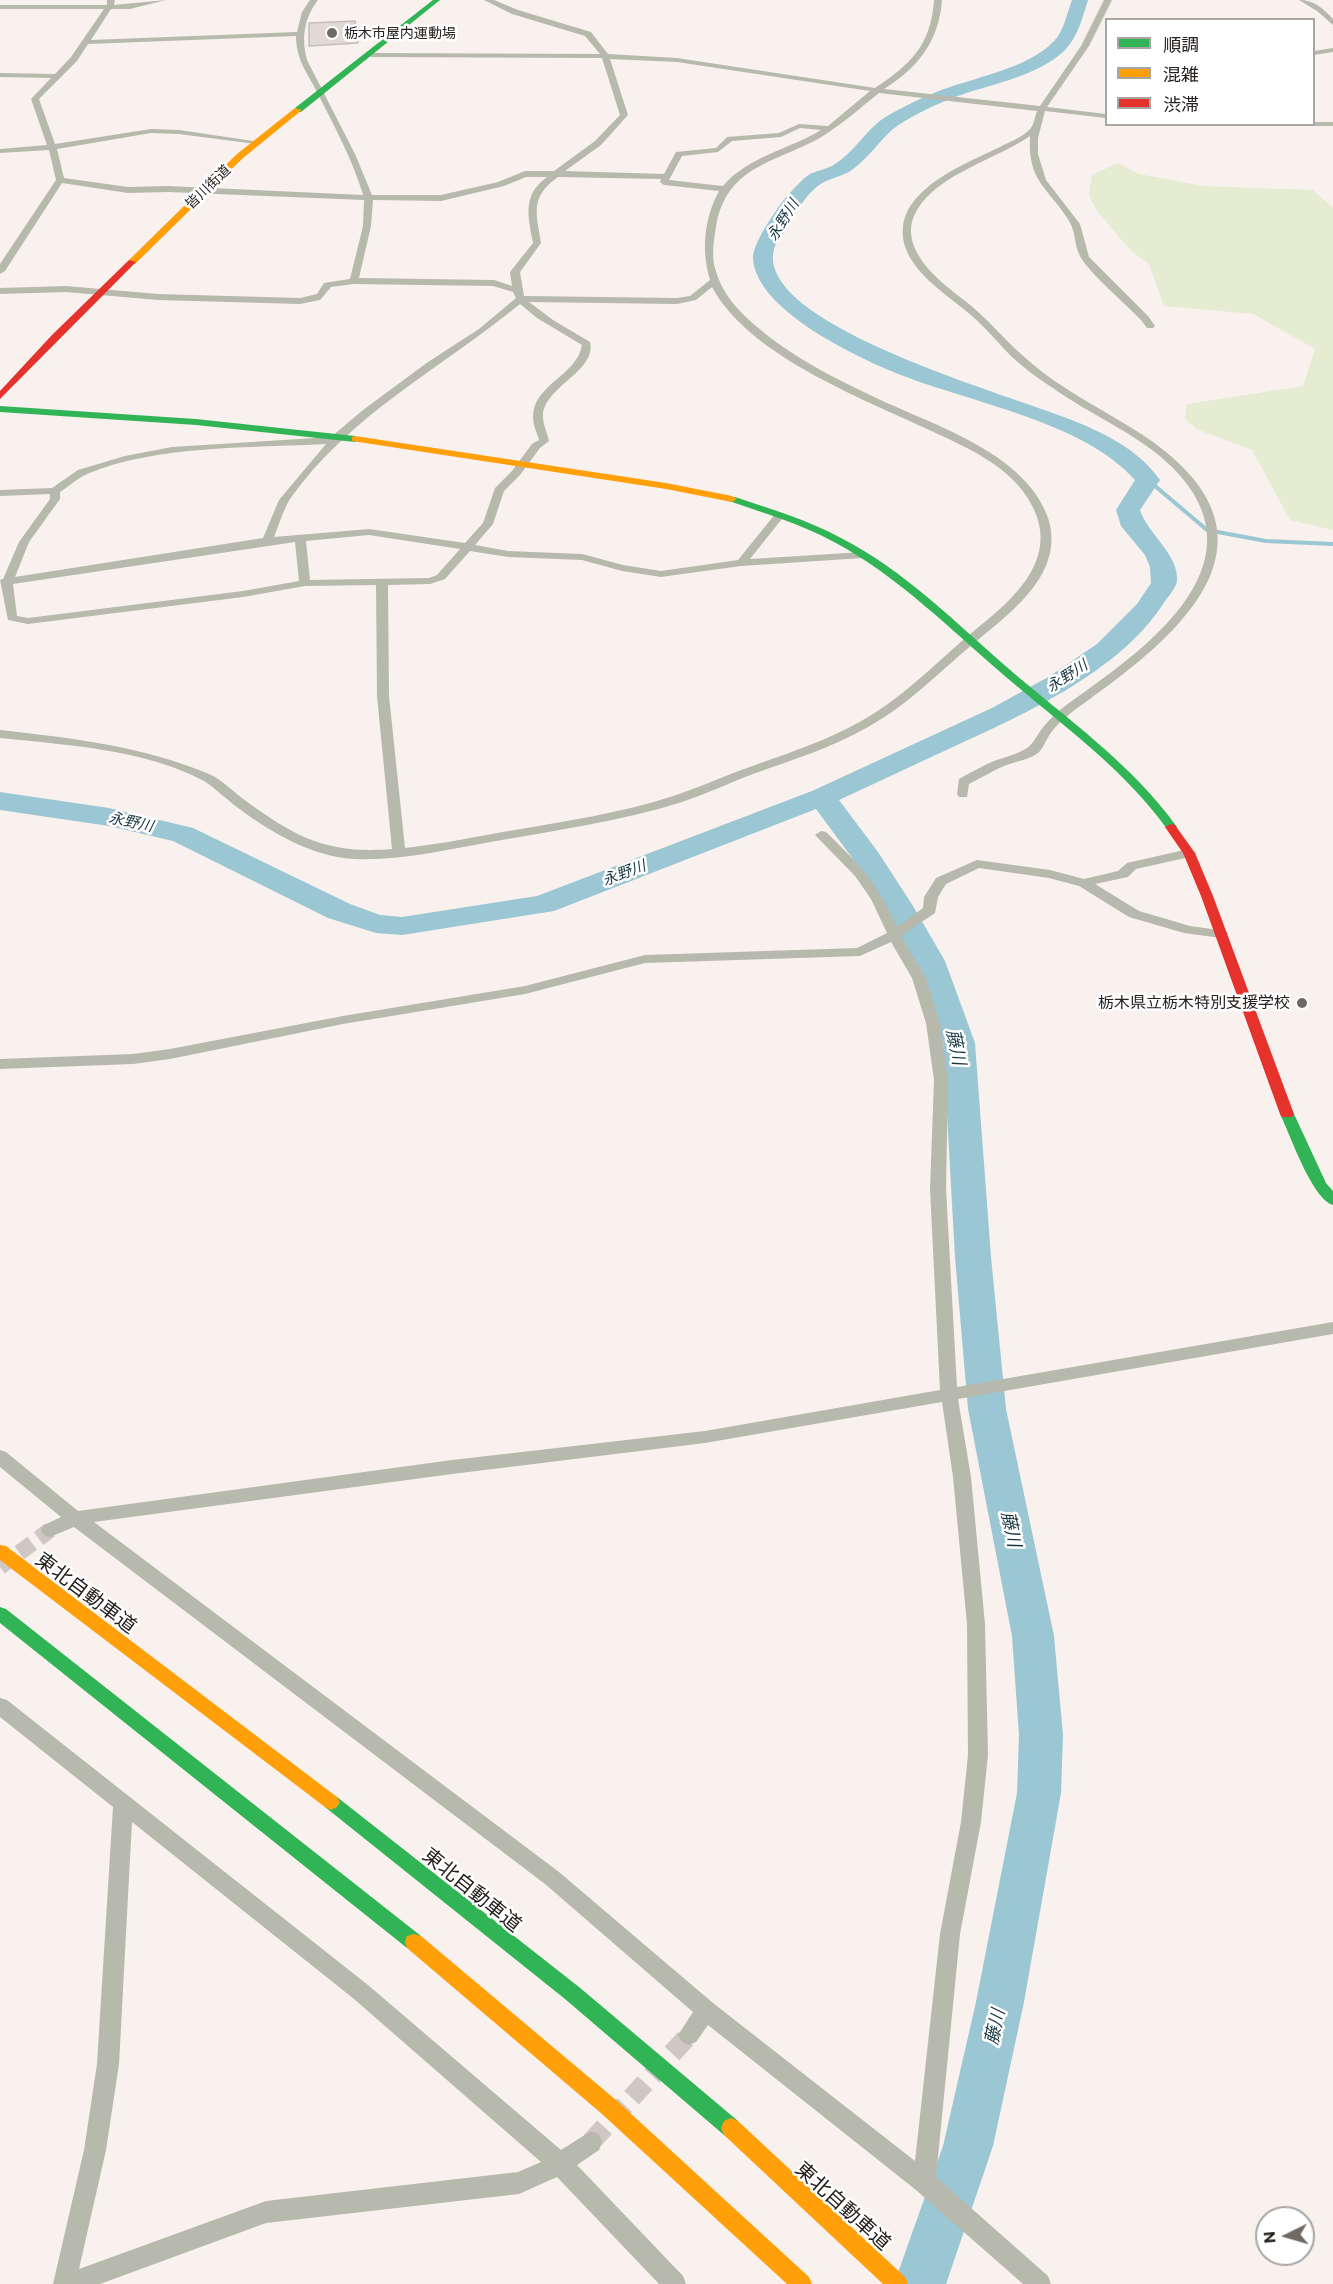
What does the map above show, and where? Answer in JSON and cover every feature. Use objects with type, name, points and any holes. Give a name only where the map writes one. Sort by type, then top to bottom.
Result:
[{"type":"main road","name":"皆川街道","points":[[0,396],[100,292],[256,142],[371,55],[437,0]]},
{"type":"main road","points":[[0,409],[196,422],[336,438],[699,492],[743,501],[780,515],[821,532],[863,555],[894,576],[1057,714],[1138,787],[1170,825],[1189,853],[1290,1122],[1320,1185],[1333,1200]]},
{"type":"main road","name":"東北自動車道","points":[[0,1551],[368,1831],[624,2037],[741,2139],[898,2284]]},
{"type":"main road","points":[[0,1614],[331,1874],[557,2061],[708,2194],[802,2284]]},
{"type":"street","points":[[0,7],[111,3],[141,6],[162,0]]},
{"type":"street","points":[[314,0],[306,12],[301,34],[303,61],[348,145],[369,198],[361,257],[354,281]]},
{"type":"street","points":[[488,0],[524,15],[588,34],[596,39],[605,56],[624,115],[598,143],[541,185],[531,206],[537,243],[515,272],[519,295]]},
{"type":"street","points":[[0,734],[137,755],[210,780],[281,831],[308,845],[331,852],[355,855],[399,851],[561,826],[682,798],[783,760],[858,727],[889,708],[974,644],[1023,595],[1036,578],[1044,561],[1047,545],[1045,529],[1040,511],[1028,490],[1015,475],[955,438],[802,363],[738,317],[720,296],[712,282],[709,248],[713,221],[723,189],[770,157],[829,128],[876,90],[900,76],[925,48],[938,12],[938,0]]},
{"type":"street","points":[[1108,0],[1093,33],[1040,110],[1033,146],[1038,174],[1052,197],[1074,222],[1079,232],[1081,250],[1085,258],[1145,318],[1150,326]]},
{"type":"street","points":[[1303,0],[1320,9],[1333,23]]},
{"type":"street","points":[[0,271],[60,180],[52,147],[35,99],[74,59],[111,3]]},
{"type":"street","points":[[86,42],[301,34]]},
{"type":"street","points":[[1315,53],[1333,50]]},
{"type":"street","points":[[371,55],[605,56],[677,60],[876,90],[1105,116]]},
{"type":"street","points":[[0,75],[56,76]]},
{"type":"street","points":[[1315,124],[1333,124]]},
{"type":"street","points":[[723,189],[664,182],[679,154],[718,150],[730,139],[781,135],[799,126],[829,128]]},
{"type":"street","points":[[963,794],[963,782],[998,764],[1034,750],[1038,739],[1057,714],[1125,669],[1163,634],[1188,606],[1203,584],[1212,560],[1213,538],[1202,499],[1189,479],[1152,446],[1061,389],[1018,357],[982,320],[932,278],[913,256],[906,232],[913,208],[926,191],[954,171],[1018,143],[1035,129]]},
{"type":"street","points":[[0,151],[52,147],[151,131],[179,132],[256,142]]},
{"type":"street","points":[[60,180],[128,190],[369,198],[441,198],[501,184],[525,174],[667,177]]},
{"type":"street","points":[[0,291],[66,290],[158,297],[300,302],[317,300],[327,285],[354,281],[494,284],[519,295],[558,327],[587,344],[587,354],[579,366],[547,392],[538,415],[544,441],[536,446],[499,490],[488,524],[441,577],[430,581],[304,583],[243,594],[28,621],[12,618],[3,582],[24,542],[55,499],[55,491]]},
{"type":"street","points":[[267,541],[284,500],[336,438],[431,364],[482,332],[519,295],[677,301],[693,298],[712,282]]},
{"type":"street","points":[[0,494],[55,491],[82,472],[125,459],[172,450],[336,438]]},
{"type":"street","points":[[741,563],[780,515]]},
{"type":"street","points":[[3,582],[267,541],[369,532],[508,554],[582,557],[622,568],[661,574],[741,563],[863,555]]},
{"type":"street","points":[[300,537],[304,583]]},
{"type":"street","points":[[382,582],[383,696],[399,851]]},
{"type":"street","points":[[821,835],[860,873],[878,900],[894,935],[919,978],[933,1023],[941,1080],[938,1189],[949,1395],[962,1478],[976,1624],[978,1755],[971,1822],[950,1934],[924,2182]]},
{"type":"street","points":[[1084,882],[1123,874],[1132,866],[1189,853]]},
{"type":"street","points":[[0,1064],[133,1059],[170,1054],[343,1020],[525,990],[645,959],[860,952],[894,935],[930,910],[931,897],[941,881],[977,864],[1050,874],[1084,882],[1134,914],[1189,930],[1221,934]]},
{"type":"street","points":[[50,1530],[75,1518],[440,1468],[705,1437],[1333,1328]]},
{"type":"street","points":[[0,1457],[75,1518],[552,1878],[706,2010],[924,2182],[1040,2284]]},
{"type":"street","points":[[0,1706],[361,1992],[560,2164],[675,2284]]},
{"type":"street","points":[[64,2284],[95,2150],[108,2064],[123,1805]]},
{"type":"street","points":[[689,2035],[706,2010]]},
{"type":"street","points":[[69,2284],[266,2212],[519,2184],[560,2164],[591,2142]]},
{"type":"green space","points":[[1118,163],[1139,174],[1203,186],[1313,190],[1333,208],[1333,530],[1290,520],[1252,450],[1196,429],[1185,418],[1187,404],[1303,386],[1315,349],[1253,314],[1164,306],[1149,264],[1131,251],[1098,212],[1089,194],[1092,175]]},
{"type":"building","name":"栃木市屋内運動場","points":[[355,21],[358,43],[309,46],[309,23]]},
{"type":"waterway","name":"永野川","points":[[822,797],[1004,713],[1060,682],[1106,650],[1147,609],[1164,583],[1163,567],[1156,553],[1133,526],[1128,510],[1137,493],[1148,480],[1132,462],[1106,445],[1074,429],[1038,414],[908,370],[813,322],[778,291],[771,281],[763,259],[764,248],[793,202],[815,179],[842,168],[888,124],[939,97],[1020,69],[1043,58],[1060,45],[1069,31],[1080,0]]},
{"type":"waterway","points":[[1148,480],[1207,530],[1266,541],[1333,544]]},
{"type":"waterway","name":"永野川","points":[[0,801],[109,817],[183,834],[339,911],[376,924],[402,926],[543,904],[822,797]]},
{"type":"waterway","name":"藤川","points":[[822,797],[863,852],[898,906],[929,961],[959,1043],[973,1257],[987,1409],[1033,1636],[1041,1735],[1039,1793],[1000,2002],[968,2146],[920,2284]]},
{"type":"tunnel","points":[[0,1567],[50,1530]]},
{"type":"tunnel","points":[[591,2142],[689,2035]]},
{"type":"traffic: fast","points":[[298,110],[437,0]]},
{"type":"traffic: fast","points":[[0,409],[196,422],[355,439]]},
{"type":"traffic: fast","points":[[732,499],[780,515],[838,540],[894,576],[1108,759],[1159,810],[1171,827]]},
{"type":"traffic: fast","points":[[1287,1114],[1320,1185],[1333,1200]]},
{"type":"traffic: fast","points":[[0,1614],[414,1942]]},
{"type":"traffic: fast","points":[[331,1802],[572,1993],[731,2128]]},
{"type":"traffic: slow","points":[[132,262],[240,156],[298,110]]},
{"type":"traffic: slow","points":[[355,439],[666,486],[732,499]]},
{"type":"traffic: slow","points":[[0,1551],[331,1802]]},
{"type":"traffic: slow","points":[[414,1942],[609,2107],[802,2284]]},
{"type":"traffic: slow","points":[[731,2128],[898,2284]]},
{"type":"traffic: jam","points":[[0,396],[55,337],[132,262]]},
{"type":"traffic: jam","points":[[1171,827],[1189,853],[1207,896],[1287,1114]]},
{"type":"place","name":"栃木市屋内運動場","points":[[332,33]]},
{"type":"place","name":"栃木県立栃木特別支援学校","points":[[1302,1003]]}]
